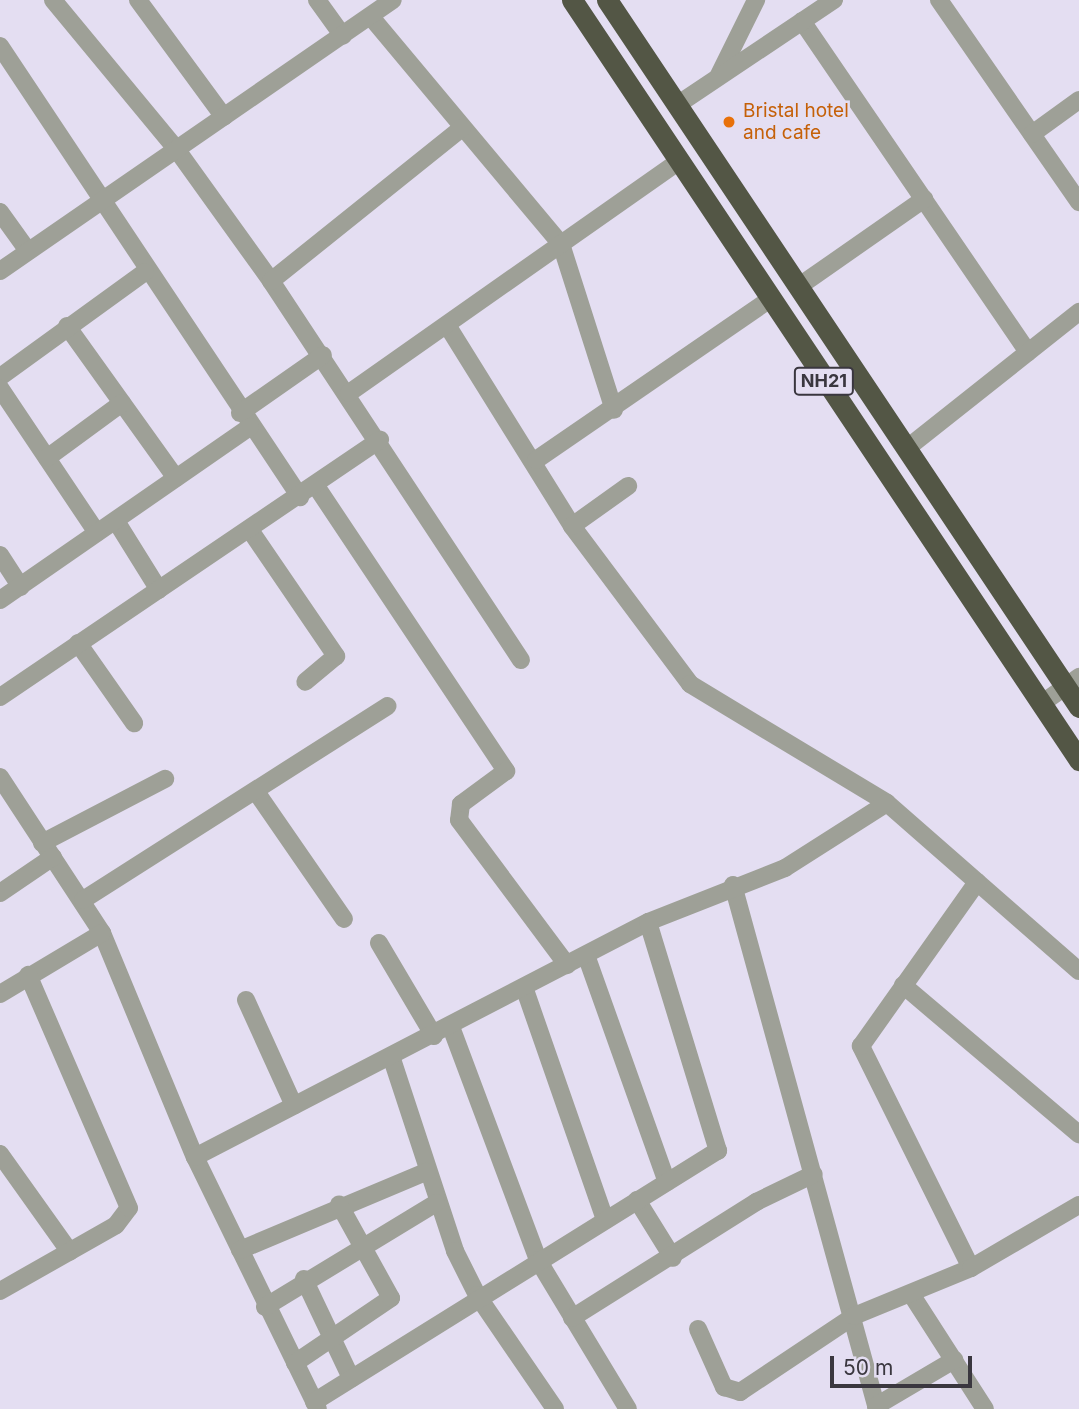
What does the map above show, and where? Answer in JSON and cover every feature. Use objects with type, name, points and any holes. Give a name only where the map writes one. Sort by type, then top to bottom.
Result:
[{"type":"highway","name":"NH21","points":[[572,0],[1079,760]]},
{"type":"highway","name":"NH21","points":[[607,0],[906,449],[1073,682],[1079,706]]},
{"type":"street","points":[[54,0],[177,150],[271,281],[349,393],[522,660]]},
{"type":"street","points":[[138,0],[224,117]]},
{"type":"street","points":[[317,0],[343,36]]},
{"type":"street","points":[[0,271],[393,0]]},
{"type":"street","points":[[719,76],[756,0]]},
{"type":"street","points":[[677,105],[834,0]]},
{"type":"street","points":[[939,0],[1079,202]]},
{"type":"street","points":[[371,17],[561,244],[614,410]]},
{"type":"street","points":[[802,21],[1028,352]]},
{"type":"street","points":[[0,46],[145,272],[300,497]]},
{"type":"street","points":[[1032,134],[1079,100]]},
{"type":"street","points":[[271,281],[462,128]]},
{"type":"street","points":[[349,393],[679,161]]},
{"type":"street","points":[[798,287],[923,199]]},
{"type":"street","points":[[0,212],[28,251]]},
{"type":"street","points":[[0,377],[145,272]]},
{"type":"street","points":[[536,460],[614,410],[770,299]]},
{"type":"street","points":[[906,449],[1079,312]]},
{"type":"street","points":[[447,325],[536,460],[572,526],[690,684],[887,803],[1079,971]]},
{"type":"street","points":[[67,327],[176,478]]},
{"type":"street","points":[[0,600],[176,478],[323,355]]},
{"type":"street","points":[[0,388],[97,533]]},
{"type":"street","points":[[47,458],[122,403]]},
{"type":"street","points":[[0,696],[300,497],[380,440]]},
{"type":"street","points":[[316,486],[506,771],[461,804],[459,820],[567,965]]},
{"type":"street","points":[[572,526],[628,486]]},
{"type":"street","points":[[116,521],[159,590]]},
{"type":"street","points":[[250,530],[336,656],[305,682]]},
{"type":"street","points":[[0,555],[21,587]]},
{"type":"street","points":[[78,643],[134,723]]},
{"type":"street","points":[[1041,704],[1073,682]]},
{"type":"street","points":[[83,900],[257,793],[387,706]]},
{"type":"street","points":[[0,777],[42,843],[83,900],[102,933],[195,1157],[265,1307],[316,1406],[351,1378],[481,1300],[538,1260],[719,1148],[648,922]]},
{"type":"street","points":[[42,843],[165,779]]},
{"type":"street","points":[[257,793],[344,919]]},
{"type":"street","points":[[195,1157],[451,1027],[648,922],[733,885],[785,868],[887,803]]},
{"type":"street","points":[[0,893],[53,858]]},
{"type":"street","points":[[971,1268],[862,1051],[903,985],[977,882]]},
{"type":"street","points":[[733,885],[855,1316],[876,1407],[954,1360]]},
{"type":"street","points":[[0,994],[102,933]]},
{"type":"street","points":[[379,943],[434,1035]]},
{"type":"street","points":[[586,955],[667,1182]]},
{"type":"street","points":[[0,1291],[116,1225],[129,1208],[28,975]]},
{"type":"street","points":[[903,985],[1079,1134]]},
{"type":"street","points":[[524,987],[605,1220]]},
{"type":"street","points":[[246,1000],[294,1106]]},
{"type":"street","points":[[451,1027],[538,1260],[628,1409]]},
{"type":"street","points":[[391,1056],[436,1203],[481,1300],[555,1409]]},
{"type":"street","points":[[0,1154],[70,1252]]},
{"type":"street","points":[[240,1250],[339,1204],[426,1172]]},
{"type":"street","points":[[572,1318],[673,1258],[756,1202],[814,1174]]},
{"type":"street","points":[[637,1200],[673,1258]]},
{"type":"street","points":[[265,1307],[304,1279],[436,1203]]},
{"type":"street","points":[[295,1363],[391,1298],[365,1246],[339,1204]]},
{"type":"street","points":[[698,1329],[724,1387],[734,1393],[855,1316],[913,1297],[971,1268],[1079,1205]]},
{"type":"street","points":[[304,1279],[351,1378]]},
{"type":"street","points":[[913,1297],[985,1409]]},
{"type":"place","name":"Bristal hotel and cafe","points":[[729,122]]}]
